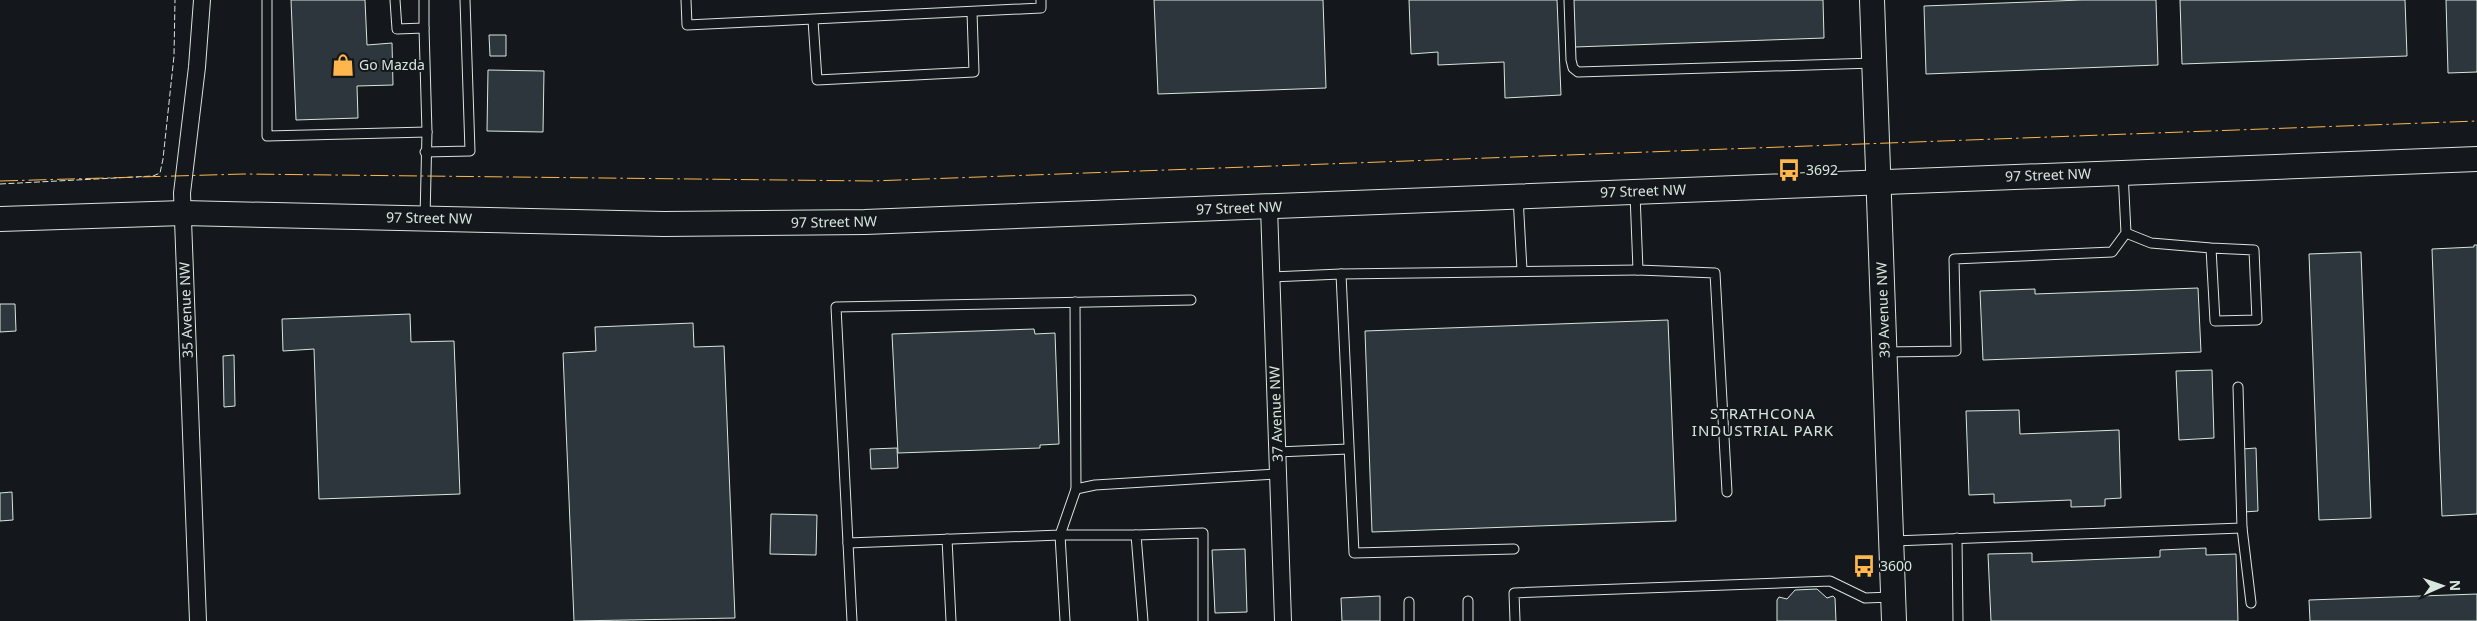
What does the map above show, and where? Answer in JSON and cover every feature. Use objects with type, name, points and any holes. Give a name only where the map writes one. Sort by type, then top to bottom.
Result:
[{"type":"street","name":"35 Avenue NW","points":[[198,621],[182,184],[197,67],[202,0]]},
{"type":"street","name":"39 Avenue NW","points":[[1872,0],[1894,621]]},
{"type":"street","name":"97 Street NW","points":[[0,219],[182,213],[664,224],[865,222],[2477,159]]},
{"type":"street","name":"37 Avenue NW","points":[[1269,207],[1283,621]]},
{"type":"lane","points":[[267,0],[267,136],[427,132]]},
{"type":"lane","points":[[395,0],[396,29],[424,28]]},
{"type":"lane","points":[[424,0],[427,132],[425,152],[425,218]]},
{"type":"lane","points":[[425,152],[470,151],[465,0]]},
{"type":"lane","points":[[686,0],[687,24],[813,20],[1041,8],[1041,0]]},
{"type":"lane","points":[[1569,0],[1571,60],[1573,68],[1578,72],[1874,63]]},
{"type":"lane","points":[[813,20],[817,80],[974,72],[972,12]]},
{"type":"lane","points":[[1885,352],[1956,351],[1954,259],[2112,252],[2126,233],[2124,172]]},
{"type":"lane","points":[[1635,191],[1638,270]]},
{"type":"lane","points":[[1518,196],[1522,270]]},
{"type":"lane","points":[[2126,233],[2151,243],[2254,250],[2257,320],[2215,321],[2211,248]]},
{"type":"lane","points":[[1271,277],[1522,270],[1638,270],[1715,273],[1727,492]]},
{"type":"lane","points":[[1340,274],[1354,553],[1514,549]]},
{"type":"lane","points":[[852,621],[836,308],[1191,300]]},
{"type":"lane","points":[[1065,621],[1060,535],[1076,489],[1075,302]]},
{"type":"lane","points":[[2238,388],[2242,528],[2251,603]]},
{"type":"lane","points":[[1277,452],[1348,448]]},
{"type":"lane","points":[[1076,489],[1095,485],[1278,474]]},
{"type":"lane","points":[[1892,541],[2242,528]]},
{"type":"lane","points":[[848,543],[1060,535],[1203,533],[1204,621]]},
{"type":"lane","points":[[1136,535],[1143,621]]},
{"type":"lane","points":[[1957,538],[1958,621]]},
{"type":"lane","points":[[947,539],[951,621]]},
{"type":"lane","points":[[1515,621],[1514,593],[1830,581],[1865,598],[1894,597]]},
{"type":"lane","points":[[1468,601],[1468,621]]},
{"type":"lane","points":[[1409,602],[1410,621]]},
{"type":"building","name":"Go Mazda","points":[[291,0],[365,0],[367,45],[392,43],[393,85],[357,86],[358,118],[296,120]]},
{"type":"building","points":[[1154,0],[1323,0],[1326,88],[1158,94]]},
{"type":"building","points":[[1409,0],[1557,0],[1561,95],[1505,98],[1504,62],[1438,65],[1438,52],[1411,54]]},
{"type":"building","points":[[1573,0],[1823,0],[1824,38],[1575,47]]},
{"type":"building","points":[[2082,0],[2156,0],[2158,65],[1926,74],[1924,6]]},
{"type":"building","points":[[2180,0],[2405,0],[2407,56],[2182,64]]},
{"type":"building","points":[[2446,0],[2477,0],[2477,72],[2448,73]]},
{"type":"building","points":[[489,35],[506,35],[506,56],[490,56]]},
{"type":"building","points":[[488,70],[544,71],[543,132],[487,131]]},
{"type":"building","points":[[2474,245],[2477,245],[2477,514],[2442,516],[2432,249],[2474,247]]},
{"type":"building","points":[[2361,252],[2371,518],[2319,520],[2309,254]]},
{"type":"building","points":[[2198,288],[2201,352],[1983,360],[1980,291],[2035,289],[2035,294]]},
{"type":"building","points":[[0,304],[15,304],[16,331],[0,332]]},
{"type":"building","points":[[410,314],[411,342],[454,341],[460,494],[319,499],[314,349],[283,351],[282,319]]},
{"type":"building","points":[[1668,320],[1676,521],[1372,532],[1365,331]]},
{"type":"building","points":[[693,323],[694,347],[724,346],[735,618],[574,621],[563,353],[596,351],[595,327]]},
{"type":"building","points":[[1034,329],[1035,334],[1055,333],[1059,444],[1040,445],[1040,448],[898,453],[892,334]]},
{"type":"building","points":[[234,355],[235,406],[224,407],[223,356]]},
{"type":"building","points":[[2212,370],[2214,438],[2179,440],[2176,371]]},
{"type":"building","points":[[2019,410],[2020,434],[2119,430],[2121,498],[2105,499],[2105,506],[2071,507],[2071,500],[1994,503],[1994,494],[1969,495],[1966,411]]},
{"type":"building","points":[[897,448],[898,468],[871,469],[870,449]]},
{"type":"building","points":[[2256,448],[2258,511],[2244,512],[2242,449]]},
{"type":"building","points":[[12,492],[13,520],[0,521],[0,493]]},
{"type":"building","points":[[771,514],[817,515],[816,555],[770,554]]},
{"type":"building","points":[[2206,548],[2206,555],[2236,554],[2238,621],[1991,621],[1988,554],[2032,553],[2032,562],[2160,557],[2160,550]]},
{"type":"building","points":[[1245,549],[1247,612],[1215,613],[1212,550]]},
{"type":"building","points":[[1817,589],[1827,598],[1833,596],[1835,598],[1836,621],[1777,621],[1777,600],[1779,597],[1787,599],[1795,590]]},
{"type":"building","points":[[2477,594],[2477,621],[2310,621],[2309,600]]},
{"type":"building","points":[[1380,596],[1380,621],[1342,621],[1341,598]]},
{"type":"fence","points":[[0,184],[153,176],[160,173],[174,56],[175,0]]},
{"type":"power","points":[[0,181],[244,174],[872,181],[2477,121]]},
{"type":"place","name":"Go Mazda","points":[[343,65]]},
{"type":"place","name":"3692","points":[[1789,170]]},
{"type":"place","name":"3600","points":[[1864,566]]},
{"type":"district","name":"STRATHCONA INDUSTRIAL PARK","points":[[1763,422]]}]
